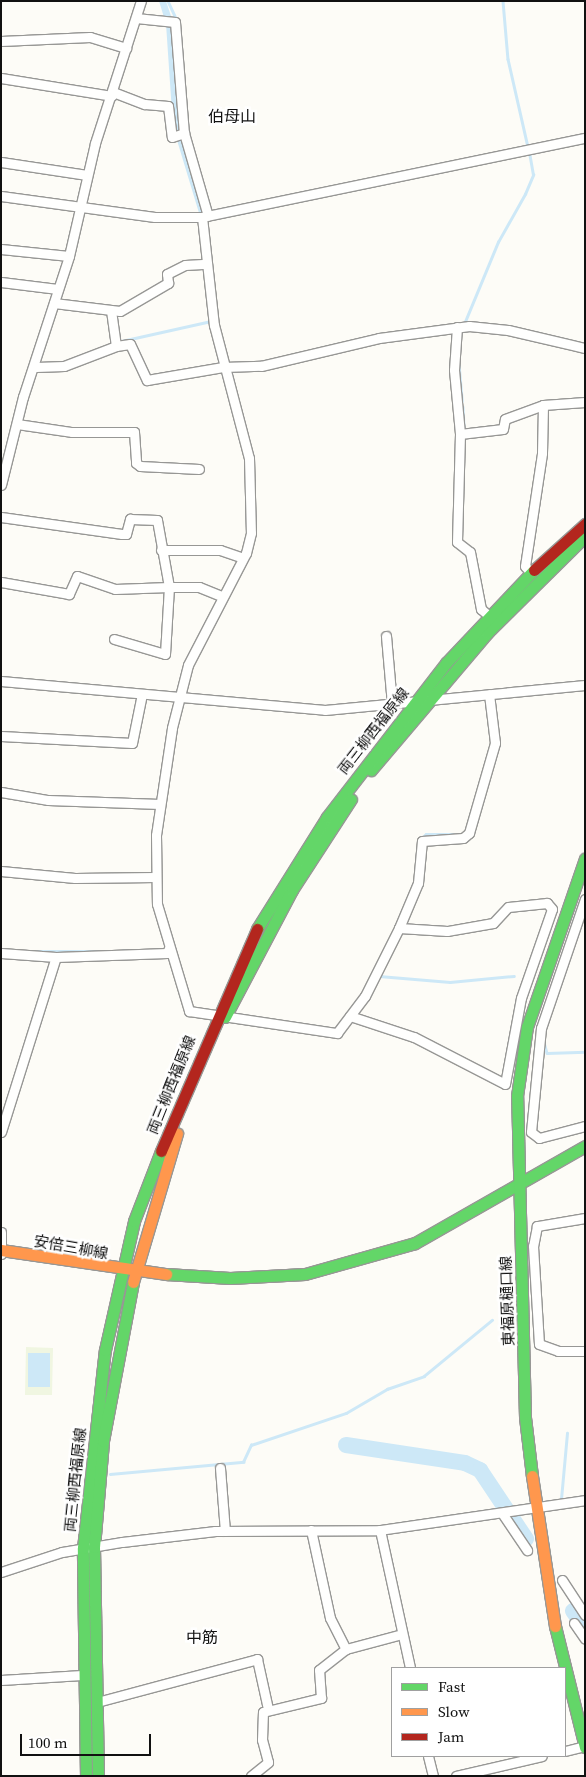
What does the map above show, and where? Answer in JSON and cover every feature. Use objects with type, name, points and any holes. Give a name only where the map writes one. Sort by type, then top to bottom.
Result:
[{"type":"main road","name":"両三柳西福原線","points":[[86,1776],[82,1676],[88,1548],[103,1369],[121,1270],[134,1221],[256,930],[327,817],[414,702],[489,616],[531,573],[585,524]]},
{"type":"main road","name":"両三柳西福原線","points":[[98,1776],[97,1702],[88,1548],[103,1441],[135,1272],[174,1139],[221,1015],[292,890],[345,806],[427,700],[499,620],[585,536]]},
{"type":"main road","name":"東福原樋口線","points":[[565,1667],[555,1628],[535,1509],[525,1417],[517,1096],[534,1002],[585,859]]},
{"type":"main road","name":"安倍三柳線","points":[[2,1251],[135,1272],[263,1278],[335,1268],[415,1243],[518,1187],[585,1146]]},
{"type":"main road","name":"東福原樋口線","points":[[566,1671],[585,1746]]},
{"type":"street","points":[[1,485],[17,424],[69,256],[88,175],[140,1]]},
{"type":"street","points":[[136,18],[175,22],[180,134]]},
{"type":"street","points":[[1,41],[90,37],[126,48]]},
{"type":"street","points":[[1,78],[113,94],[145,104],[168,106],[180,134],[205,217],[207,264],[223,367],[250,458],[251,533],[243,558],[198,641],[178,696],[160,804],[155,877],[169,948],[189,1011],[337,1033],[350,1016],[399,928],[418,883],[422,841],[463,838],[469,833],[495,743],[490,694]]},
{"type":"street","points":[[1,196],[155,217],[205,217],[585,138]]},
{"type":"street","points":[[1,162],[88,175]]},
{"type":"street","points":[[1,249],[69,256]]},
{"type":"street","points":[[54,303],[111,310],[130,308],[168,283],[167,274],[185,265],[207,264]]},
{"type":"street","points":[[1,282],[58,289]]},
{"type":"street","points":[[111,310],[116,346]]},
{"type":"street","points":[[458,327],[454,370],[460,434],[460,543],[470,552],[482,609],[489,616]]},
{"type":"street","points":[[36,367],[64,366],[116,346],[130,344],[147,380],[223,367],[261,366],[379,338],[458,327],[508,330],[585,348]]},
{"type":"street","points":[[460,434],[503,429],[505,419],[543,406],[585,402]]},
{"type":"street","points":[[531,573],[525,566],[542,453],[543,406]]},
{"type":"street","points":[[17,424],[72,432],[134,432],[136,463],[140,466],[199,469]]},
{"type":"street","points":[[1,517],[122,534],[126,534],[130,520],[157,520],[169,587],[164,654],[114,639]]},
{"type":"street","points":[[161,550],[220,550],[243,558]]},
{"type":"street","points":[[1,582],[69,594],[77,576],[115,589],[199,586],[221,596]]},
{"type":"street","points":[[386,636],[392,704]]},
{"type":"street","points":[[1,681],[315,709],[392,704],[585,685]]},
{"type":"street","points":[[1,736],[132,743],[142,694]]},
{"type":"street","points":[[1,792],[48,800],[160,804]]},
{"type":"street","points":[[1,871],[75,878],[155,877]]},
{"type":"street","points":[[585,899],[547,1006],[533,1076],[531,1132],[539,1138],[585,1126]]},
{"type":"street","points":[[350,1016],[414,1037],[504,1084],[521,998],[552,909],[546,903],[508,906],[492,923],[447,931],[399,928]]},
{"type":"street","points":[[1,953],[56,957],[167,953],[169,948]]},
{"type":"street","points":[[1,1132],[56,957]]},
{"type":"street","points":[[521,998],[547,1006]]},
{"type":"street","points":[[585,1218],[534,1228],[538,1315],[542,1347],[585,1350]]},
{"type":"street","points":[[1,1232],[2,1251]]},
{"type":"street","points":[[522,1317],[538,1315]]},
{"type":"street","points":[[220,1468],[226,1531]]},
{"type":"street","points":[[1,1572],[88,1548],[226,1531],[380,1530],[535,1509],[585,1500]]},
{"type":"street","points":[[503,1513],[527,1550]]},
{"type":"street","points":[[311,1530],[330,1618],[346,1649]]},
{"type":"street","points":[[380,1530],[410,1667]]},
{"type":"street","points":[[562,1580],[585,1615]]},
{"type":"street","points":[[574,1623],[585,1639]]},
{"type":"street","points":[[251,1776],[268,1762],[262,1740],[263,1712],[268,1709],[321,1698],[319,1670],[346,1649],[402,1634]]},
{"type":"street","points":[[97,1702],[257,1659],[268,1709]]},
{"type":"street","points":[[1,1680],[82,1676]]},
{"type":"street","points":[[566,1750],[585,1746]]},
{"type":"street","points":[[428,1757],[432,1776]]},
{"type":"street","points":[[456,1776],[538,1757]]},
{"type":"green space","points":[[26,1347],[53,1348],[52,1395],[25,1395]]},
{"type":"water","points":[[159,1],[166,1],[174,25],[182,129],[205,213],[202,225],[213,325],[224,380],[247,452],[249,476],[213,339],[199,213],[173,127],[166,24]]},
{"type":"water","points":[[28,1353],[50,1353],[50,1387],[28,1387]]},
{"type":"waterway","points":[[168,1],[177,20]]},
{"type":"waterway","points":[[503,1],[508,59],[528,147]]},
{"type":"waterway","points":[[464,324],[498,242],[525,194],[533,175],[529,153]]},
{"type":"waterway","points":[[117,342],[211,321]]},
{"type":"waterway","points":[[459,364],[462,401]]},
{"type":"waterway","points":[[463,407],[464,426]]},
{"type":"waterway","points":[[420,840],[426,834],[454,834]]},
{"type":"waterway","points":[[123,950],[135,950]]},
{"type":"waterway","points":[[33,951],[110,951]]},
{"type":"waterway","points":[[379,976],[450,982],[514,976]]},
{"type":"waterway","points":[[544,1042],[547,1053],[585,1052]]},
{"type":"waterway","points":[[110,1474],[243,1462],[251,1445],[346,1413],[387,1389],[424,1376],[492,1320]]},
{"type":"waterway","points":[[561,1499],[567,1433]]},
{"type":"waterway","points":[[346,1445],[465,1463],[480,1470],[526,1539]]},
{"type":"waterway","points":[[573,1611],[585,1628]]},
{"type":"traffic: fast","points":[[371,770],[487,633],[585,536]]},
{"type":"traffic: fast","points":[[257,929],[327,817],[446,663],[534,570]]},
{"type":"traffic: fast","points":[[225,1017],[292,890],[351,799]]},
{"type":"traffic: fast","points":[[532,1476],[525,1417],[517,1096],[527,1027],[585,859]]},
{"type":"traffic: fast","points":[[166,1274],[230,1278],[305,1274],[415,1243],[585,1146]]},
{"type":"traffic: fast","points":[[86,1776],[83,1548],[105,1350],[134,1221],[161,1151]]},
{"type":"traffic: fast","points":[[98,1776],[94,1547],[103,1441],[133,1282]]},
{"type":"traffic: fast","points":[[555,1626],[565,1667]]},
{"type":"traffic: fast","points":[[566,1670],[585,1747]]},
{"type":"traffic: slow","points":[[133,1282],[177,1133]]},
{"type":"traffic: slow","points":[[1,1250],[166,1274]]},
{"type":"traffic: slow","points":[[532,1476],[555,1626]]},
{"type":"traffic: jam","points":[[534,570],[585,524]]},
{"type":"traffic: jam","points":[[161,1151],[257,929]]},
{"type":"district","name":"伯母山","points":[[232,116]]},
{"type":"district","name":"中筋","points":[[202,1637]]}]
